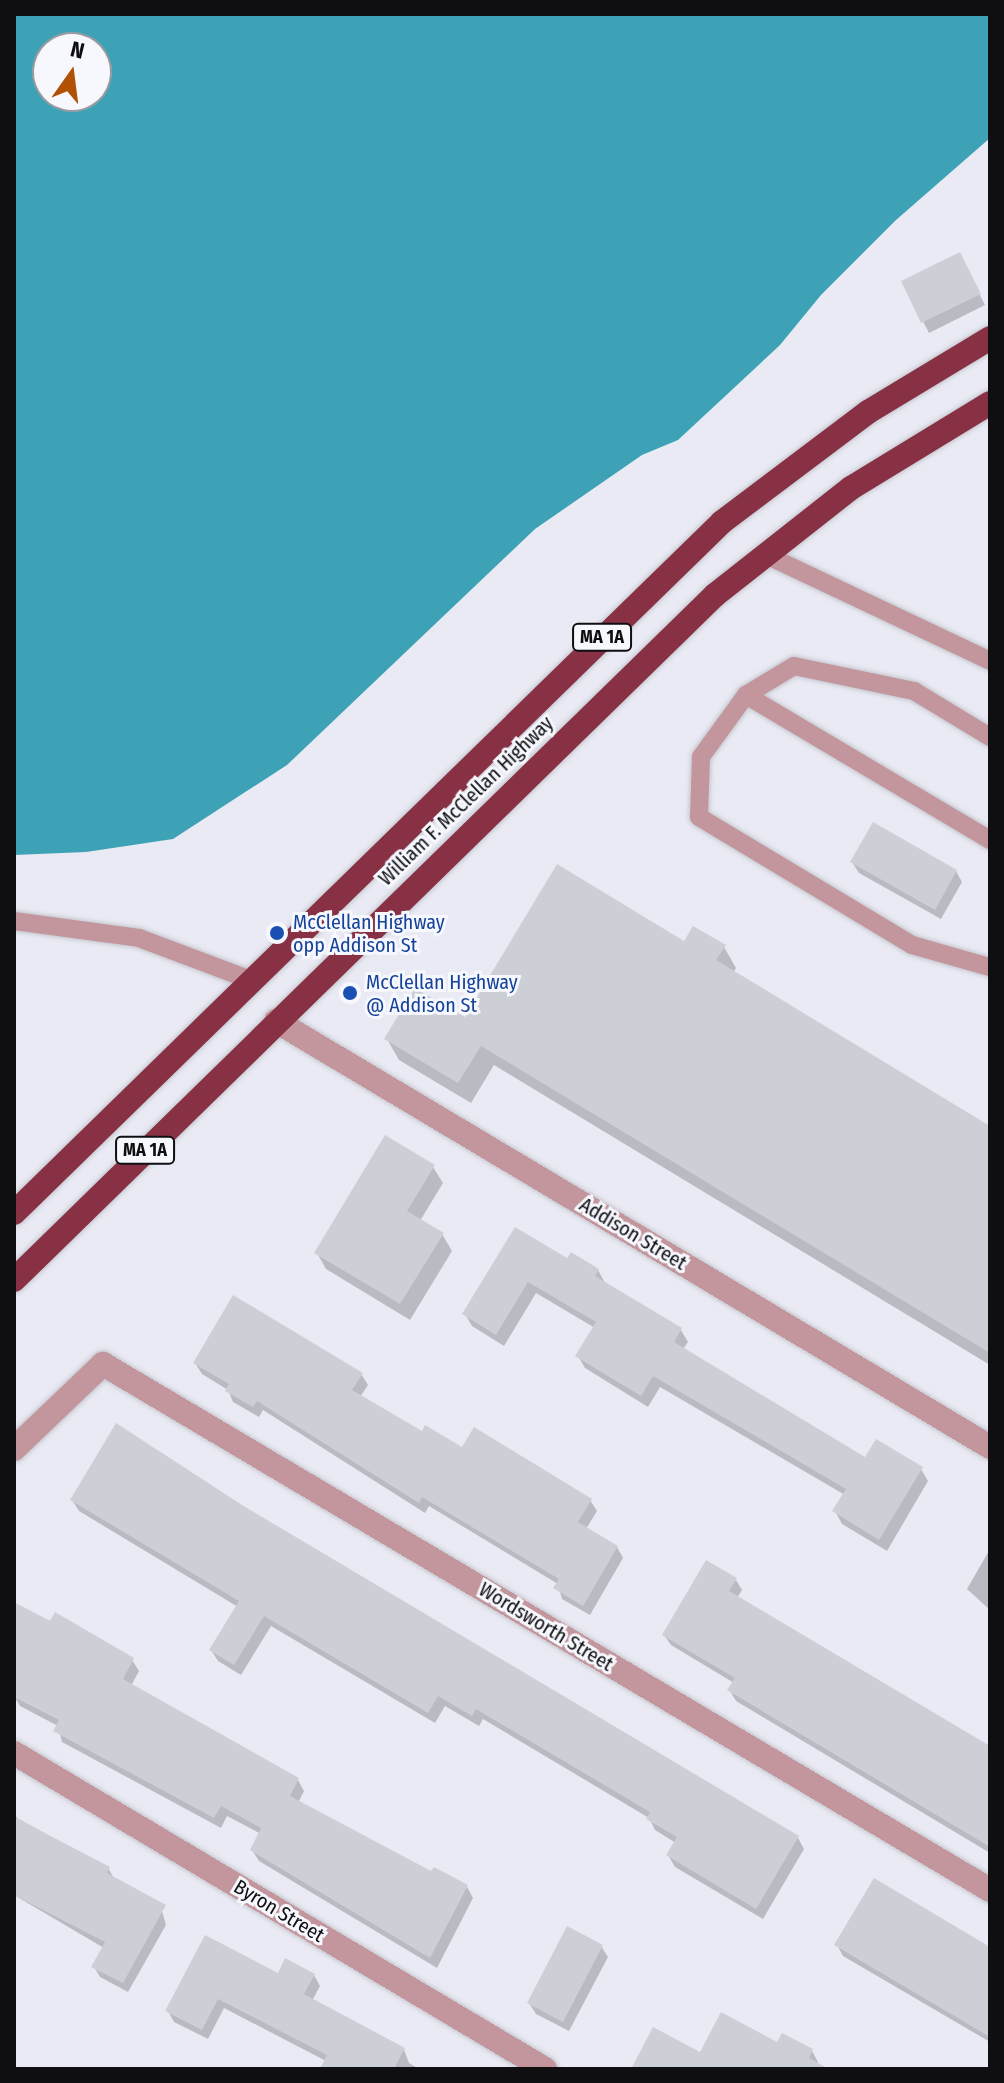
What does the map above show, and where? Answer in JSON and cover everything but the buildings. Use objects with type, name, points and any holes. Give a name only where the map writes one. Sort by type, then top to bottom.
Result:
[{"type":"highway","name":"William F. McClellan Highway","points":[[14,1213],[722,522],[868,412],[990,338]]},
{"type":"highway","name":"William F. McClellan Highway","points":[[14,1280],[671,635],[764,554],[881,467],[990,403]]},
{"type":"street","name":"Addison Street","points":[[276,1021],[990,1447]]},
{"type":"street","name":"Wordsworth Street","points":[[14,1449],[103,1364],[990,1890]]},
{"type":"street","name":"Byron Street","points":[[14,1753],[545,2069]]},
{"type":"lane","points":[[764,554],[990,661]]},
{"type":"lane","points":[[990,737],[914,691],[794,666],[746,695],[701,757],[699,817],[912,945],[990,967]]},
{"type":"lane","points":[[746,695],[990,840]]},
{"type":"lane","points":[[14,921],[139,938],[251,980]]},
{"type":"water","points":[[14,14],[990,14],[990,138],[896,220],[821,295],[780,345],[678,440],[642,455],[535,529],[287,765],[173,839],[86,852],[14,855]]},
{"type":"place","name":"McClellan Highway opp Addison St","points":[[277,933]]},
{"type":"place","name":"McClellan Highway @ Addison St","points":[[350,993]]}]
